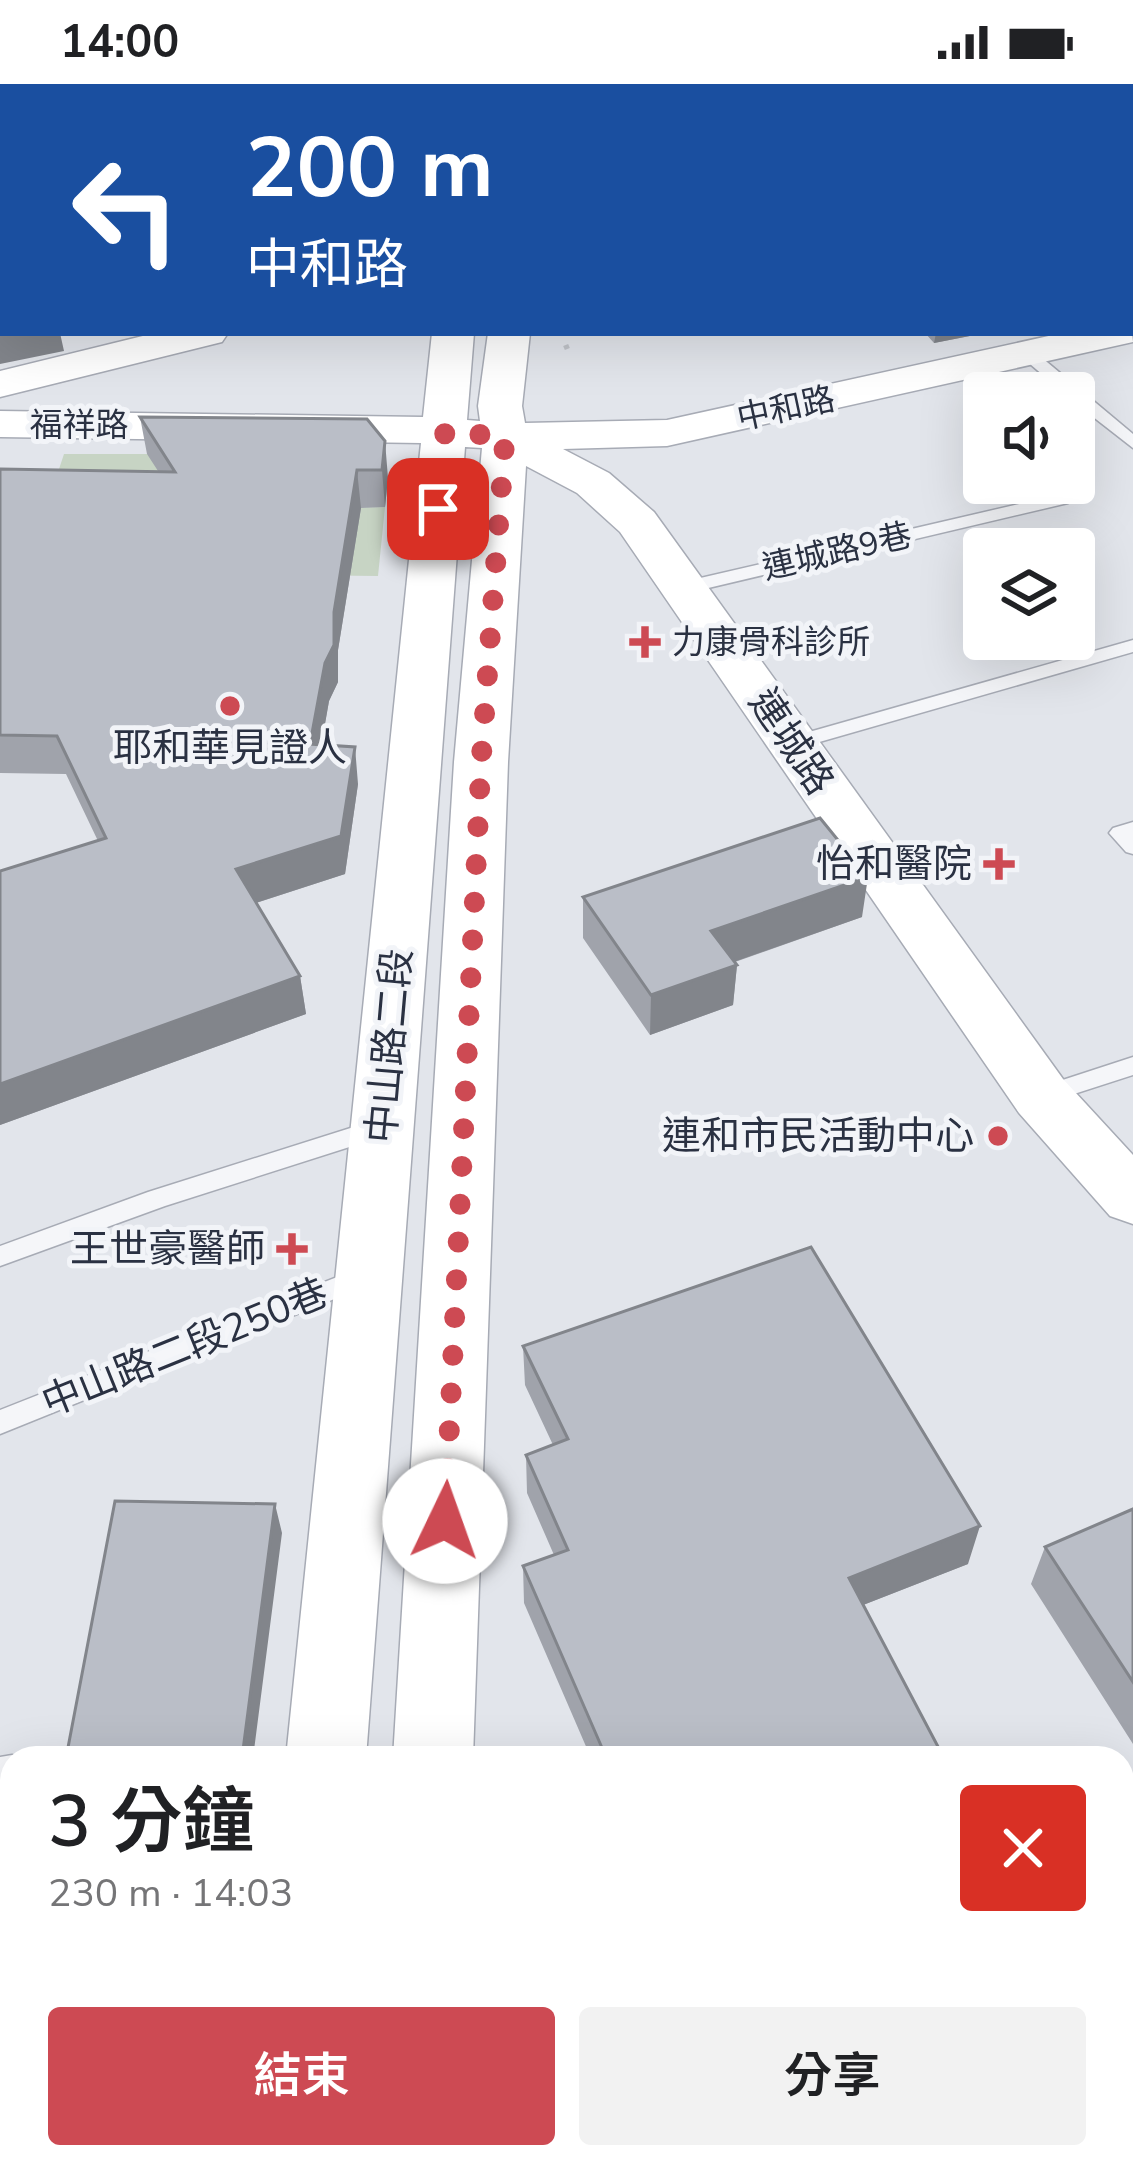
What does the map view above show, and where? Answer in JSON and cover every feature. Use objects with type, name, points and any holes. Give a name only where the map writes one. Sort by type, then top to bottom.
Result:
[{"type":"street","points":[[0,384],[146,340],[181,336]]},
{"type":"street","name":"中山路二段","points":[[435,1746],[481,762],[475,434],[454,336]]},
{"type":"street","name":"中山路二段","points":[[327,1746],[382,1127],[475,434],[500,406],[509,336]]},
{"type":"street","name":"中和路","points":[[475,434],[667,434],[1108,336]]},
{"type":"street","name":"福祥路","points":[[0,424],[475,434]]},
{"type":"street","name":"連城路","points":[[475,434],[592,483],[638,522],[1040,1096],[1133,1198]]},
{"type":"lane","points":[[1029,355],[1133,443]]},
{"type":"lane","name":"連城路9巷","points":[[683,588],[1041,504]]},
{"type":"lane","points":[[795,743],[1133,646]]},
{"type":"lane","points":[[1040,1096],[1133,1066]]},
{"type":"lane","points":[[0,1256],[382,1127]]},
{"type":"lane","name":"中山路二段250巷","points":[[0,1422],[370,1274]]},
{"type":"green space","points":[[64,454],[147,454],[327,508],[385,507],[378,576],[289,575],[56,478]]},
{"type":"building","points":[[140,417],[367,419],[385,441],[382,470],[357,470],[334,612],[334,645],[325,663],[310,744],[355,747],[341,836],[236,869],[300,976],[0,1084],[0,871],[106,838],[57,736],[0,735],[0,469],[175,472]]},
{"type":"building","points":[[820,818],[868,877],[711,931],[737,965],[651,995],[583,897]]},
{"type":"building","points":[[811,1247],[980,1526],[849,1578],[938,1746],[601,1746],[523,1566],[568,1550],[526,1455],[568,1439],[523,1346]]},
{"type":"building","points":[[115,1501],[275,1504],[244,1746],[68,1746]]},
{"type":"building","points":[[1133,1509],[1133,1682],[1045,1547]]},
{"type":"place","name":"力康骨科診所","points":[[645,642]]},
{"type":"place","name":"耶和華見證人","points":[[230,706]]},
{"type":"place","name":"怡和醫院","points":[[999,864]]},
{"type":"place","name":"連和市民活動中心","points":[[998,1136]]},
{"type":"place","name":"王世豪醫師","points":[[292,1249]]},
{"type":"route","points":[[438,509],[445,431],[505,437],[481,762],[445,1521]]}]
